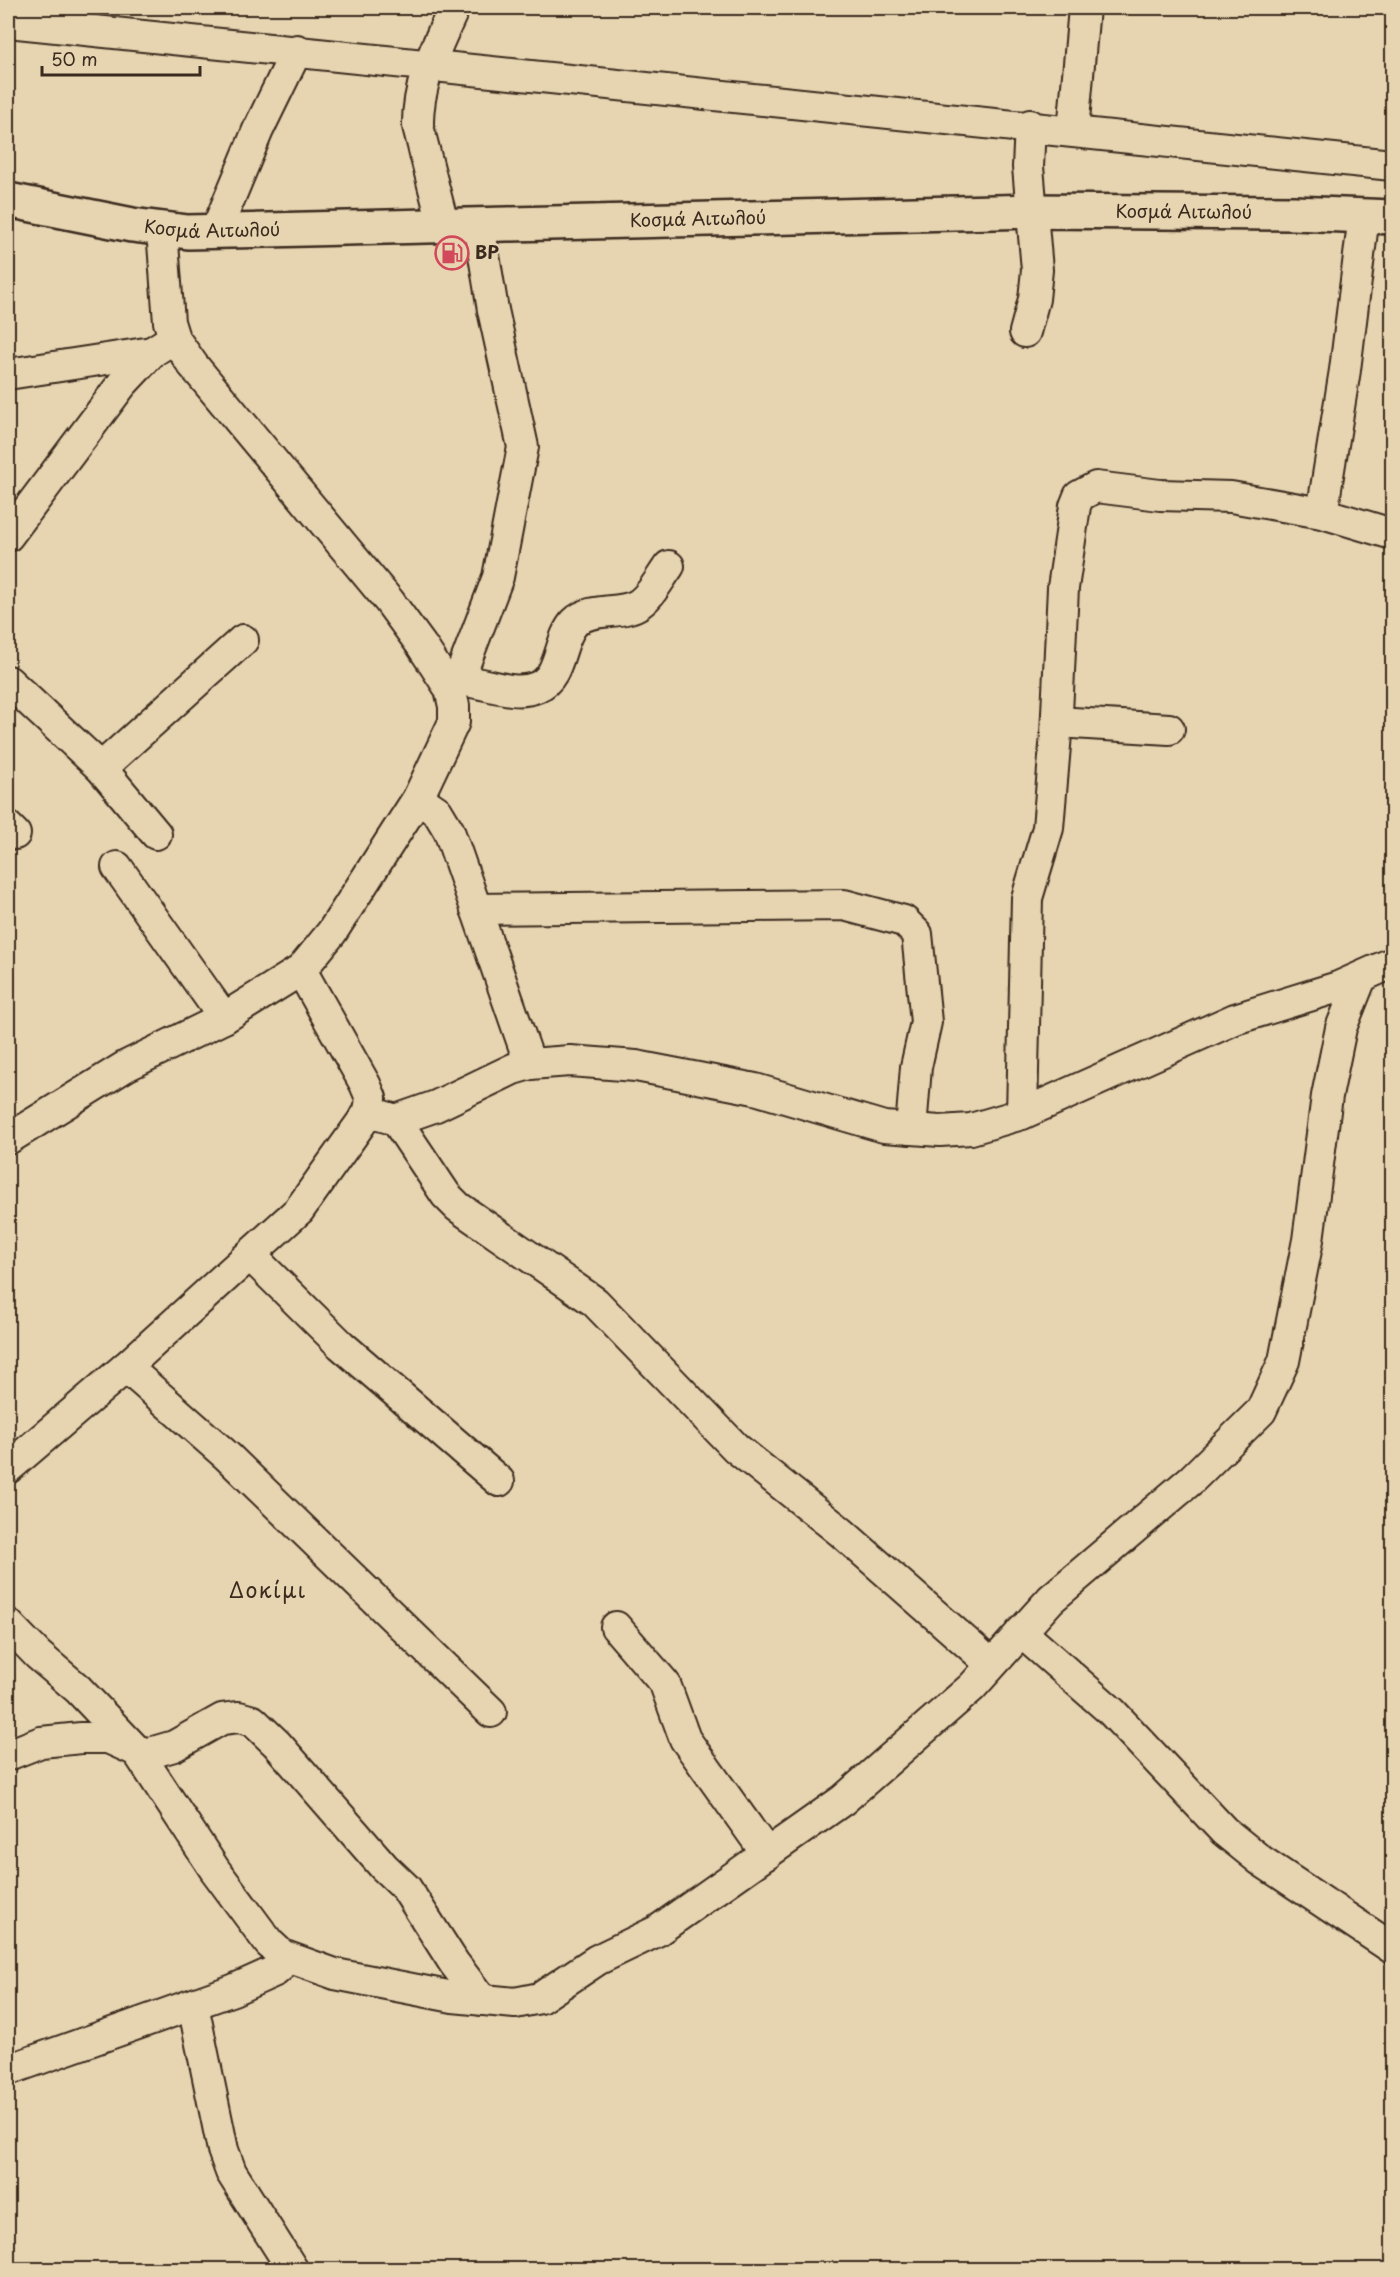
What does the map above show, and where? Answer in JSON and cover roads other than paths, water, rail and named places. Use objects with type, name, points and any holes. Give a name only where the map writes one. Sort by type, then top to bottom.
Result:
[{"type":"main road","name":"Κοσμά Αιτωλού","points":[[8,200],[162,230],[216,231],[1033,212],[1378,216]]},
{"type":"street","points":[[443,224],[418,126],[418,111],[428,65],[454,8]]},
{"type":"street","points":[[1073,130],[1084,8]]},
{"type":"street","points":[[8,22],[1030,125],[1392,165]]},
{"type":"street","points":[[216,231],[258,130],[297,50]]},
{"type":"street","points":[[1025,332],[1034,300],[1037,270],[1028,167],[1030,125]]},
{"type":"street","points":[[1322,513],[1345,370],[1378,216]]},
{"type":"street","points":[[8,1139],[126,1066],[224,1018],[301,970],[332,932],[418,798],[454,722],[453,681],[498,577],[523,447],[509,372],[493,310],[479,225]]},
{"type":"street","points":[[8,536],[122,384],[163,345],[166,305],[162,230]]},
{"type":"street","points":[[163,345],[208,383],[453,681],[505,688],[536,688],[549,678],[573,624],[585,616],[628,609],[640,604],[669,566]]},
{"type":"street","points":[[8,374],[163,345]]},
{"type":"street","points":[[1023,1114],[1027,897],[1048,828],[1057,722],[1063,588],[1075,506],[1079,496],[1087,490],[1096,488],[1160,495],[1231,496],[1322,513],[1392,534]]},
{"type":"street","points":[[101,768],[243,640]]},
{"type":"street","points":[[8,681],[101,768],[156,834]]},
{"type":"street","points":[[1057,722],[1169,729]]},
{"type":"street","points":[[418,798],[437,811],[447,826],[530,1064]]},
{"type":"street","points":[[117,867],[224,1018]]},
{"type":"street","points":[[476,909],[844,905],[904,921],[917,934],[926,1022],[916,1067],[911,1129]]},
{"type":"street","points":[[12,1452],[126,1367],[250,1255],[299,1210],[382,1116],[530,1064],[603,1062],[667,1071],[755,1089],[884,1127],[940,1131],[971,1129],[1023,1114],[1234,1019],[1361,978],[1392,963]]},
{"type":"street","points":[[301,970],[382,1116],[446,1196],[458,1207],[595,1302],[735,1448],[841,1532],[991,1664]]},
{"type":"street","points":[[10,1631],[78,1689],[137,1751],[215,1870],[268,1943],[289,1959],[335,1974],[482,2000],[515,2003],[540,1998],[597,1960],[657,1931],[843,1800],[972,1687],[1058,1592],[1233,1440],[1261,1411],[1272,1392],[1284,1361],[1299,1292],[1327,1096],[1341,1028],[1361,978]]},
{"type":"street","points":[[250,1255],[341,1346],[499,1481]]},
{"type":"street","points":[[126,1367],[227,1456],[491,1712]]},
{"type":"street","points":[[616,1627],[665,1683],[685,1739],[767,1854]]},
{"type":"street","points":[[1021,1632],[1112,1712],[1224,1831],[1260,1860],[1392,1948]]},
{"type":"street","points":[[8,1755],[41,1742],[81,1738],[108,1738],[137,1751],[150,1753],[166,1749],[225,1719],[244,1718],[258,1724],[384,1867],[405,1887],[454,1963],[482,2000]]},
{"type":"street","points":[[8,2070],[193,2006],[275,1971],[289,1959]]},
{"type":"street","points":[[193,2006],[228,2165],[293,2270]]},
{"type":"place","name":"BP","points":[[452,253]]},
{"type":"district","name":"Δοκίμι","points":[[268,1591]]}]
